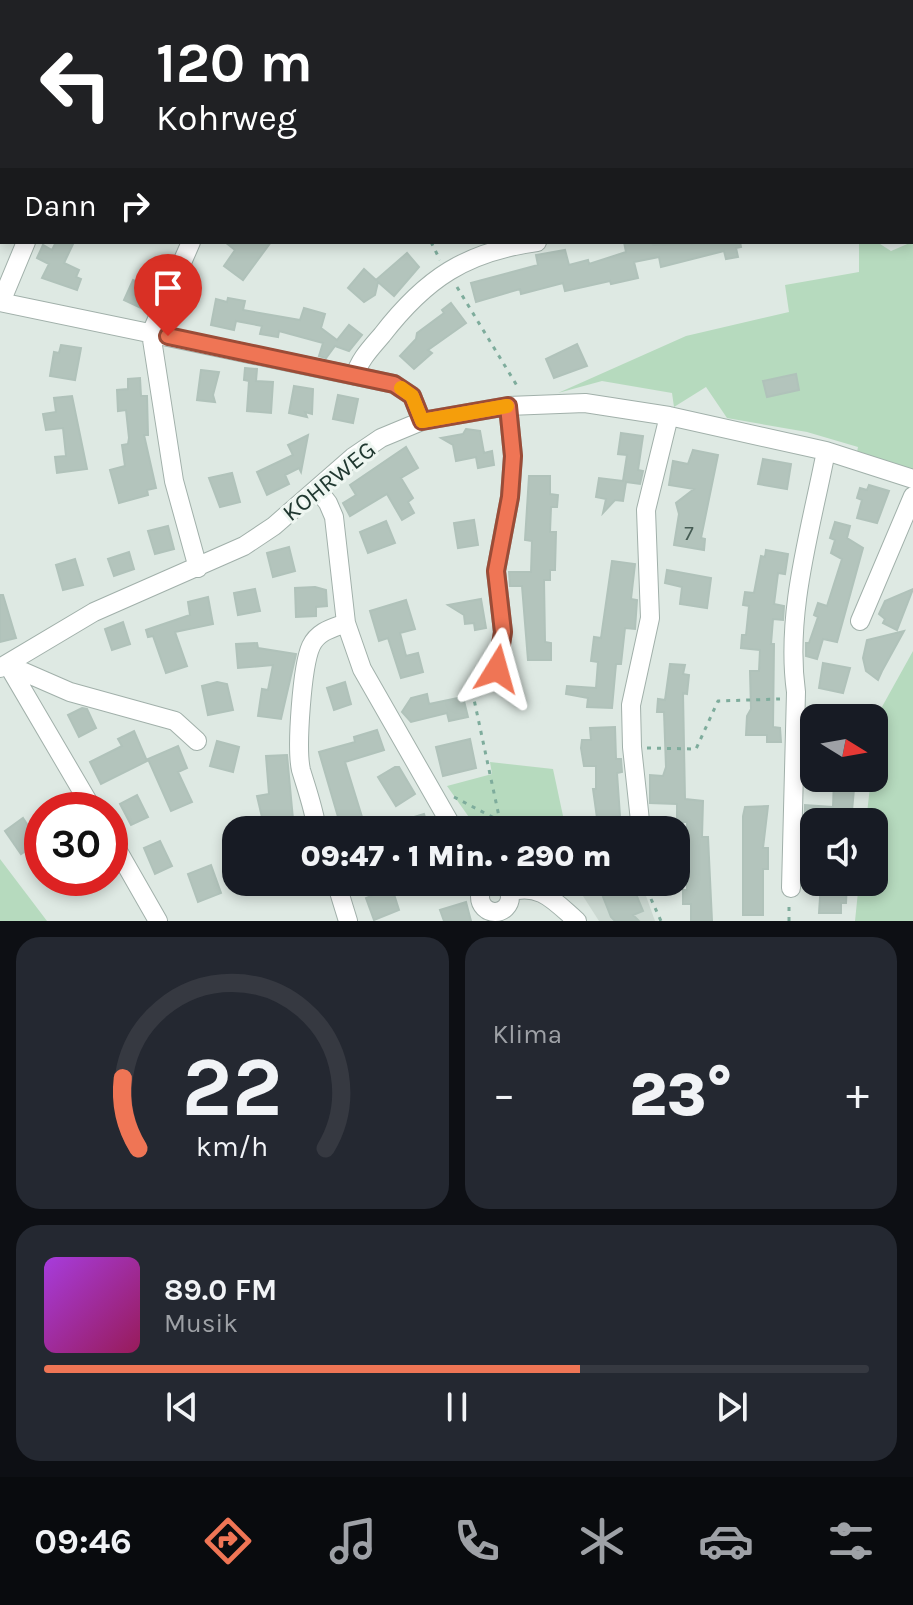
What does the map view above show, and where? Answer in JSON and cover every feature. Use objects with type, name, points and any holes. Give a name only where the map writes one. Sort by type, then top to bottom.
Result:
[{"type":"street","points":[[25,244],[0,302],[404,389],[412,396],[422,421]]},
{"type":"street","points":[[190,244],[151,333],[174,481],[198,568]]},
{"type":"street","points":[[355,376],[358,365],[397,315],[446,270],[506,246],[522,244]]},
{"type":"street","name":"KOHRWEG","points":[[4,667],[94,612],[244,546],[318,490],[353,457],[381,438],[422,421],[508,406],[585,403],[669,416],[826,451],[913,479]]},
{"type":"street","points":[[497,669],[503,632],[496,571],[510,497],[513,456],[508,406]]},
{"type":"street","points":[[639,816],[631,705],[650,618],[646,510],[669,416]]},
{"type":"street","points":[[791,888],[795,699],[792,666],[799,588],[826,451]]},
{"type":"street","points":[[318,490],[334,517],[346,623],[362,669],[446,816]]},
{"type":"street","points":[[860,621],[913,496]]},
{"type":"street","points":[[315,816],[311,794],[301,768],[300,710],[311,646],[323,631],[346,623]]},
{"type":"street","points":[[4,667],[70,692],[175,721],[197,741]]},
{"type":"street","points":[[4,667],[82,792]]},
{"type":"street","points":[[128,868],[158,921]]},
{"type":"street","points":[[506,908],[526,888],[547,893],[577,921]]},
{"type":"street","points":[[340,896],[348,921]]},
{"type":"path","points":[[432,244],[441,261]]},
{"type":"path","points":[[453,280],[529,405]]},
{"type":"path","points":[[437,800],[447,794],[500,821],[472,690],[483,686],[497,669]]},
{"type":"path","points":[[632,747],[696,749],[718,701],[795,699]]},
{"type":"path","points":[[653,896],[661,921]]},
{"type":"shaded area","points":[[583,896],[646,896],[655,921],[599,921]]},
{"type":"green space","points":[[859,244],[880,244],[891,251],[913,244],[913,471],[857,452],[858,447],[807,432],[727,418],[706,387],[674,407],[672,393],[602,381],[558,393],[686,336],[789,312],[785,285],[859,272]]},
{"type":"green space","points":[[913,651],[913,921],[855,921],[858,896],[888,896],[888,808],[868,808],[869,792],[888,792],[888,704],[884,704]]},
{"type":"green space","points":[[490,762],[553,769],[563,816],[468,816],[447,786],[492,774]]},
{"type":"green space","points":[[0,859],[24,891],[24,896],[28,896],[47,921],[0,921]]},
{"type":"building","points":[[55,244],[73,244],[64,263],[79,270],[76,277],[81,279],[77,290],[42,278],[49,264],[37,258],[43,245],[52,250]]},
{"type":"building","points":[[228,244],[270,244],[243,280],[224,266],[235,250]]},
{"type":"building","points":[[624,244],[740,244],[741,247],[736,248],[738,257],[726,259],[724,251],[661,267],[659,257],[634,262],[638,278],[611,284],[610,281],[565,291],[563,283],[521,294],[520,289],[476,302],[471,283],[538,265],[536,255],[565,250],[569,265],[588,260],[589,264],[626,252]]},
{"type":"building","points":[[407,253],[419,267],[394,296],[378,282],[375,295],[364,302],[348,288],[364,269],[376,280]]},
{"type":"building","points":[[133,280],[152,288],[143,309],[124,300]]},
{"type":"building","points":[[228,298],[245,301],[243,310],[300,320],[304,308],[325,314],[321,328],[337,340],[349,325],[362,335],[349,351],[335,346],[326,358],[319,356],[323,343],[279,331],[278,337],[260,334],[262,326],[236,321],[234,330],[211,325],[216,299],[227,302]]},
{"type":"building","points":[[451,303],[466,323],[428,350],[432,353],[414,369],[400,356],[416,339],[417,333],[444,313],[442,310]]},
{"type":"building","points":[[577,344],[587,366],[554,378],[546,359]]},
{"type":"building","points":[[61,345],[81,348],[75,380],[50,376],[54,352],[59,353]]},
{"type":"building","points":[[245,368],[257,369],[256,381],[273,382],[271,413],[247,411],[249,381],[244,380]]},
{"type":"building","points":[[201,370],[219,372],[213,395],[215,402],[197,400]]},
{"type":"building","points":[[796,374],[799,390],[767,397],[763,381]]},
{"type":"building","points":[[140,378],[141,396],[147,396],[148,435],[144,435],[156,488],[147,490],[148,495],[119,503],[110,470],[125,466],[122,445],[128,444],[129,438],[126,410],[118,411],[117,390],[128,389],[128,379]]},
{"type":"building","points":[[294,386],[313,389],[312,414],[305,412],[307,417],[289,413]]},
{"type":"building","points":[[338,395],[358,399],[353,423],[333,419]]},
{"type":"building","points":[[72,396],[87,469],[57,473],[55,457],[66,456],[63,428],[46,430],[43,414],[56,412],[54,398]]},
{"type":"building","points":[[466,429],[480,431],[484,453],[492,451],[494,465],[478,468],[476,457],[456,461],[453,445],[441,438],[463,434]]},
{"type":"building","points":[[621,433],[643,436],[638,470],[643,471],[640,484],[626,482],[623,501],[615,500],[603,513],[606,499],[596,497],[599,478],[623,481],[627,455],[618,454]]},
{"type":"building","points":[[308,435],[301,472],[299,468],[285,475],[289,484],[267,495],[257,472],[293,455],[288,445]]},
{"type":"building","points":[[406,447],[418,468],[401,478],[413,498],[408,502],[414,513],[402,520],[387,494],[350,516],[343,503],[356,495],[350,485]]},
{"type":"building","points":[[693,450],[718,455],[701,538],[705,539],[704,550],[674,545],[679,514],[676,503],[694,489],[669,485],[673,461],[688,464]]},
{"type":"building","points":[[763,459],[791,464],[787,489],[758,484]]},
{"type":"building","points":[[232,473],[240,502],[220,507],[209,478]]},
{"type":"building","points":[[529,476],[550,476],[550,494],[558,495],[557,507],[551,507],[550,532],[556,532],[555,570],[550,570],[550,580],[544,580],[545,642],[551,643],[551,660],[528,660],[522,586],[510,586],[509,572],[531,572],[532,541],[525,540]]},
{"type":"building","points":[[869,485],[889,491],[877,523],[857,518],[862,500],[857,498],[860,488],[867,490]]},
{"type":"building","points":[[474,520],[478,545],[458,548],[454,523]]},
{"type":"building","points":[[386,521],[395,543],[368,553],[360,532]]},
{"type":"building","points":[[835,522],[850,526],[847,538],[863,548],[837,642],[823,639],[817,659],[806,656],[806,643],[809,643],[818,617],[814,615],[818,603],[827,606],[842,559],[831,553],[835,540],[830,538]]},
{"type":"building","points":[[168,526],[174,549],[155,554],[148,531]]},
{"type":"building","points":[[289,547],[295,571],[273,577],[267,553]]},
{"type":"building","points":[[766,550],[788,554],[785,574],[778,573],[774,604],[784,606],[783,620],[773,619],[771,644],[774,644],[773,727],[780,728],[781,742],[767,742],[767,735],[746,735],[747,716],[751,709],[750,671],[759,671],[760,650],[741,648],[742,635],[746,635],[749,606],[743,605],[745,592],[754,593],[761,556],[765,557]]},
{"type":"building","points":[[129,552],[134,569],[114,576],[108,559]]},
{"type":"building","points":[[75,559],[83,585],[63,590],[56,565]]},
{"type":"building","points":[[612,561],[635,564],[631,599],[637,600],[635,629],[625,628],[621,664],[616,664],[612,708],[587,707],[588,698],[566,694],[567,686],[596,688],[598,662],[591,661],[594,637],[601,638]]},
{"type":"building","points":[[667,570],[711,578],[707,608],[680,604],[682,587],[665,583]]},
{"type":"building","points":[[295,588],[326,590],[327,606],[316,607],[316,616],[296,617]]},
{"type":"building","points":[[255,589],[260,611],[238,615],[234,593]]},
{"type":"building","points":[[913,589],[897,630],[883,623],[885,619],[879,614],[885,601]]},
{"type":"building","points":[[0,595],[3,595],[16,638],[0,642]]},
{"type":"building","points":[[208,597],[213,624],[175,632],[187,666],[166,673],[153,636],[148,637],[146,630],[190,615],[188,602]]},
{"type":"building","points":[[481,599],[486,628],[475,630],[474,623],[465,624],[464,615],[448,605]]},
{"type":"building","points":[[406,600],[415,629],[400,633],[406,656],[418,653],[423,672],[401,678],[388,638],[379,641],[370,611]]},
{"type":"building","points":[[123,622],[130,644],[112,650],[105,629]]},
{"type":"building","points":[[904,631],[878,680],[866,671],[863,658],[867,640]]},
{"type":"building","points":[[257,643],[258,648],[296,654],[281,719],[258,716],[262,689],[268,690],[273,665],[238,668],[236,644]]},
{"type":"building","points":[[823,663],[850,668],[843,693],[819,688]]},
{"type":"building","points":[[670,664],[685,665],[683,674],[689,675],[687,694],[683,693],[685,799],[703,801],[702,837],[708,837],[712,921],[691,921],[691,904],[683,904],[683,896],[690,896],[690,816],[677,816],[677,804],[650,803],[650,775],[663,776],[666,767],[664,712],[657,712],[658,699],[665,700]]},
{"type":"building","points":[[217,682],[227,684],[233,710],[208,715],[202,686]]},
{"type":"building","points":[[345,682],[351,704],[334,710],[327,688]]},
{"type":"building","points":[[427,694],[429,704],[463,697],[468,717],[449,721],[447,713],[411,722],[402,712],[411,698]]},
{"type":"building","points":[[82,708],[87,709],[96,728],[79,737],[68,715]]},
{"type":"building","points":[[615,727],[616,759],[621,759],[622,772],[617,773],[620,816],[597,816],[593,789],[596,789],[596,766],[584,766],[581,748],[582,740],[591,740],[590,728]]},
{"type":"building","points":[[377,730],[384,750],[345,762],[362,816],[338,816],[319,752],[355,742],[354,737]]},
{"type":"building","points":[[134,731],[147,761],[101,784],[90,762],[122,746],[118,739]]},
{"type":"building","points":[[470,739],[476,768],[443,776],[436,747]]},
{"type":"building","points":[[217,741],[239,747],[233,772],[210,766]]},
{"type":"building","points":[[178,746],[187,768],[178,772],[192,802],[171,811],[148,759]]},
{"type":"building","points":[[287,755],[293,816],[262,816],[257,796],[269,794],[266,756]]},
{"type":"building","points":[[399,767],[415,794],[396,806],[378,777]]},
{"type":"building","points":[[834,792],[854,792],[852,808],[805,808],[805,805],[833,807]]},
{"type":"building","points":[[137,795],[148,817],[131,825],[128,800]]},
{"type":"building","points":[[768,806],[763,848],[768,848],[768,869],[763,869],[763,915],[743,915],[745,807]]},
{"type":"building","points":[[23,818],[24,852],[21,854],[5,831]]},
{"type":"building","points":[[160,841],[172,866],[155,874],[144,848]]},
{"type":"building","points":[[211,865],[221,893],[198,902],[188,874]]},
{"type":"building","points":[[395,896],[399,910],[374,920],[366,898]]},
{"type":"building","points":[[603,896],[637,896],[643,911],[633,915],[639,921],[615,921]]},
{"type":"building","points":[[820,896],[846,896],[846,903],[841,903],[841,913],[819,913]]},
{"type":"building","points":[[466,902],[471,921],[444,921],[440,910]]},
{"type":"slow traffic","points":[[401,388],[412,396],[422,421],[507,406]]},
{"type":"route","points":[[168,336],[394,384],[412,396],[422,421],[508,406],[513,456],[510,497],[499,541],[496,571],[503,632],[497,669]]}]
